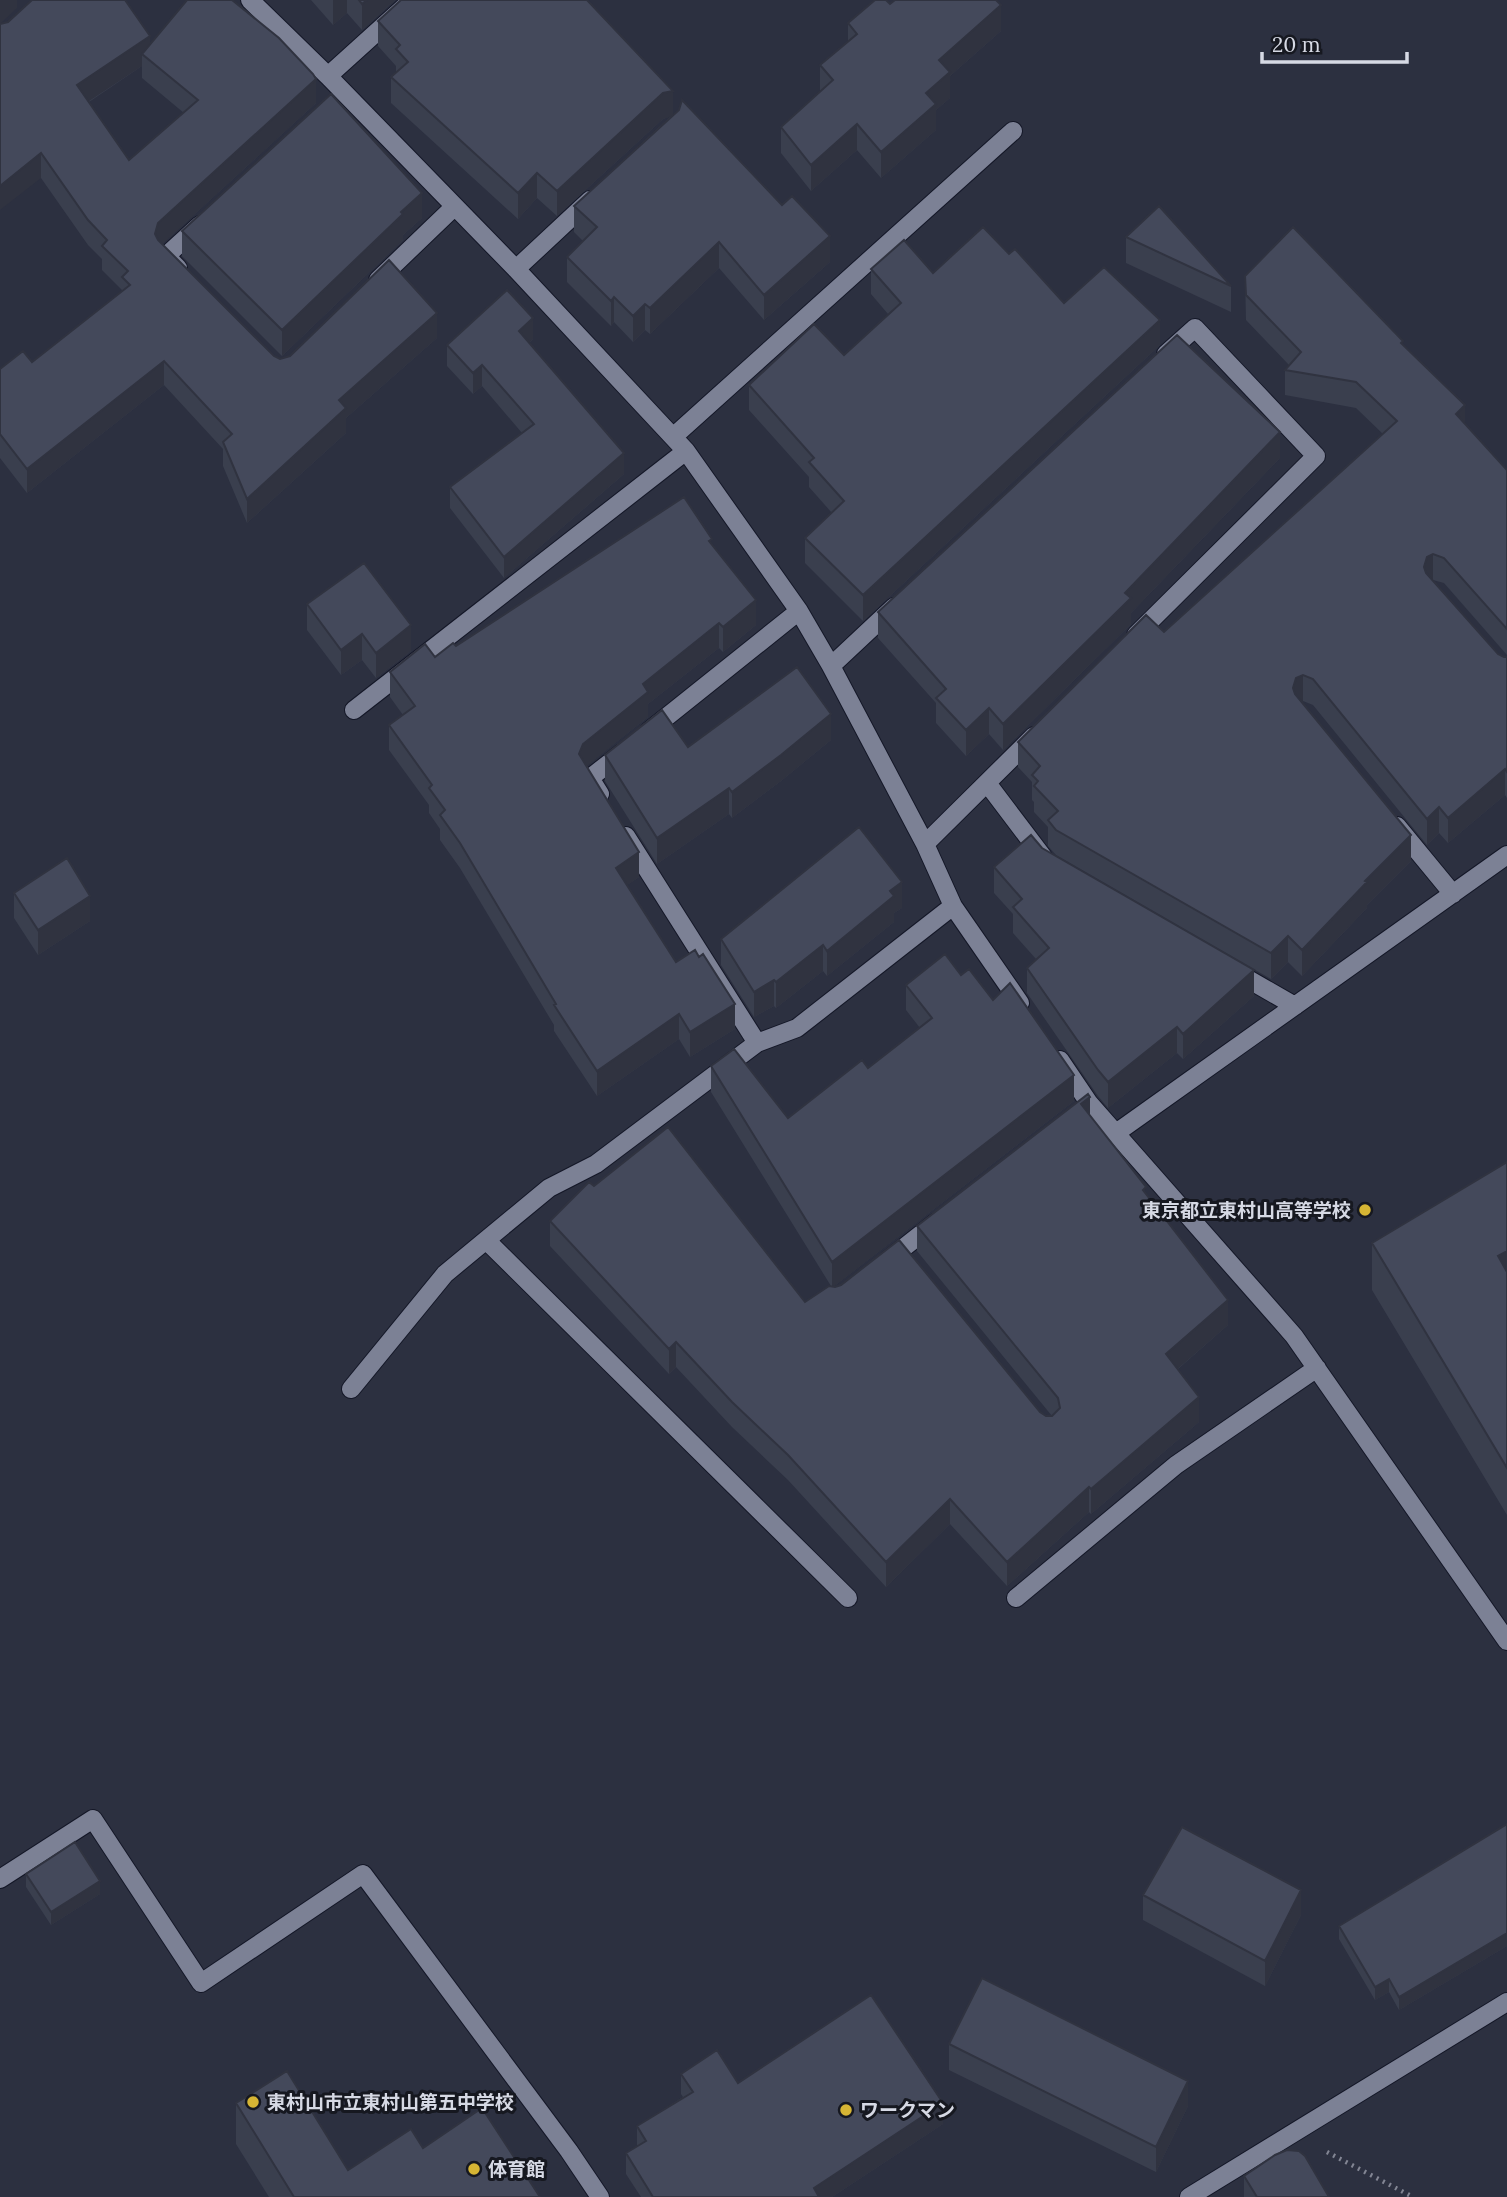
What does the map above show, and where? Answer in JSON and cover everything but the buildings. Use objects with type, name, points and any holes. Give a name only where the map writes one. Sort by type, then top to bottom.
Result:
[{"type":"street","points":[[250,0],[328,76],[340,97],[516,269],[687,451],[799,611],[925,844],[953,906],[1029,1015]]},
{"type":"street","points":[[328,76],[412,0]]},
{"type":"street","points":[[673,437],[1013,131]]},
{"type":"street","points":[[516,269],[603,189]]},
{"type":"street","points":[[368,289],[454,206]]},
{"type":"street","points":[[186,275],[166,256],[216,211]]},
{"type":"street","points":[[1122,648],[1316,456],[1195,328],[1154,365]]},
{"type":"street","points":[[354,710],[687,451]]},
{"type":"street","points":[[831,666],[912,591]]},
{"type":"street","points":[[757,1043],[590,778],[799,611]]},
{"type":"street","points":[[925,844],[1045,725]]},
{"type":"street","points":[[987,783],[1048,864],[1060,870]]},
{"type":"street","points":[[1383,808],[1453,894]]},
{"type":"street","points":[[1116,1133],[1507,855]]},
{"type":"street","points":[[351,1389],[445,1274],[549,1188],[596,1164],[757,1043],[797,1028],[953,906]]},
{"type":"street","points":[[1224,965],[1295,1006]]},
{"type":"street","points":[[1052,1048],[1084,1107],[1116,1133],[1294,1336],[1507,1642]]},
{"type":"street","points":[[878,1267],[905,1255],[953,1209]]},
{"type":"street","points":[[486,1240],[848,1598]]},
{"type":"street","points":[[1016,1598],[1176,1465],[1317,1368]]},
{"type":"street","points":[[0,1879],[93,1819],[201,1983],[363,1874],[569,2151],[600,2197]]},
{"type":"street","points":[[1189,2197],[1507,2002]]},
{"type":"path","points":[[1292,2134],[1413,2197]]},
{"type":"place","name":"東京都立東村山高等学校","points":[[1365,1210]]},
{"type":"place","name":"東村山市立東村山第五中学校","points":[[253,2102]]},
{"type":"place","name":"ワークマン","points":[[846,2110]]},
{"type":"place","name":"体育館","points":[[474,2169]]}]
